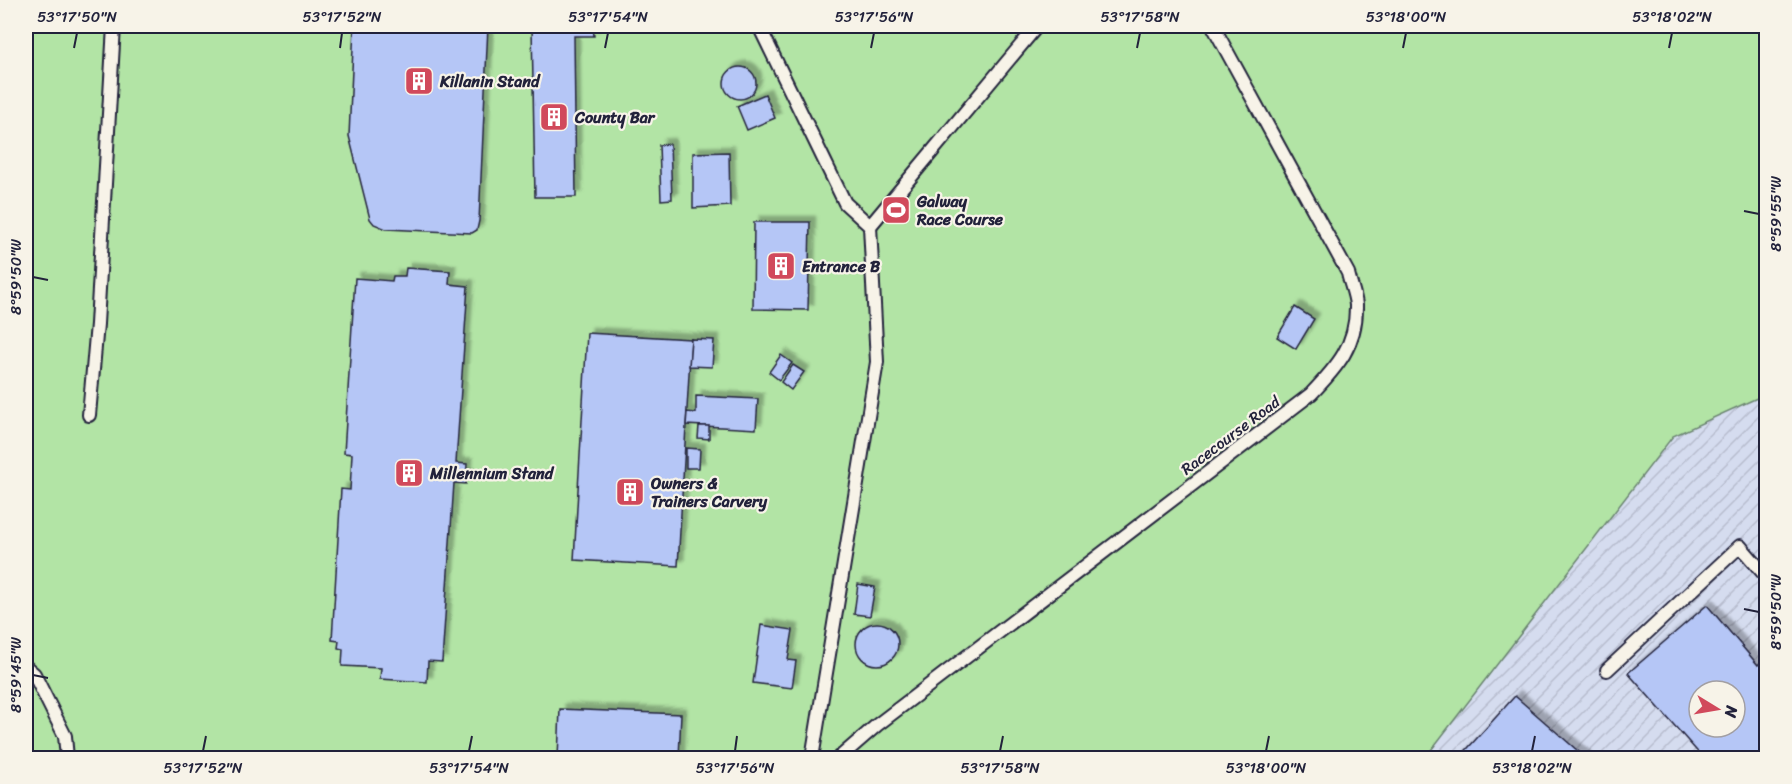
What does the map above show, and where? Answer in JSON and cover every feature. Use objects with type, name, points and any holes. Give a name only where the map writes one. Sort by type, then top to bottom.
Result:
[{"type":"lane","points":[[89,415],[97,324],[114,26]]},
{"type":"lane","points":[[759,26],[845,203],[870,226]]},
{"type":"lane","points":[[813,759],[877,362],[870,226],[1037,26]]},
{"type":"lane","name":"Racecourse Road","points":[[838,759],[877,725],[1311,394],[1333,371],[1350,347],[1356,303],[1348,273],[1213,26]]},
{"type":"lane","points":[[1607,670],[1740,546],[1767,576]]},
{"type":"lane","points":[[26,667],[34,674],[65,736],[67,759]]},
{"type":"shaded area","points":[[1766,394],[1766,758],[1425,758],[1673,436]]},
{"type":"green space","name":"Galway Race Course","points":[[26,26],[1766,26],[1766,394],[1673,436],[1425,758],[26,758]]},
{"type":"building","name":"Killanin Stand","points":[[354,26],[488,26],[479,221],[477,230],[472,233],[386,229],[374,224],[370,219],[349,136]]},
{"type":"building","name":"County Bar","points":[[532,26],[593,26],[594,36],[574,36],[576,197],[535,197]]},
{"type":"building","points":[[740,67],[751,72],[756,83],[751,94],[740,99],[729,94],[724,83],[729,72]]},
{"type":"building","points":[[765,94],[775,118],[747,130],[737,106]]},
{"type":"building","points":[[670,144],[672,199],[661,200],[659,145]]},
{"type":"building","points":[[729,152],[730,206],[693,208],[693,153]]},
{"type":"building","name":"Entrance B","points":[[754,222],[810,222],[808,310],[753,309]]},
{"type":"building","name":"Millennium Stand","points":[[406,268],[450,271],[449,284],[468,286],[456,463],[467,464],[466,484],[454,483],[442,662],[428,661],[427,682],[380,679],[381,668],[342,666],[343,649],[338,648],[339,641],[332,640],[341,489],[350,490],[352,454],[344,453],[355,278],[392,281],[393,276],[405,276]]},
{"type":"building","points":[[1295,307],[1314,319],[1296,349],[1277,337]]},
{"type":"building","name":"Owners & Trainers Carvery","points":[[587,333],[691,339],[678,566],[574,560]]},
{"type":"building","points":[[691,339],[714,340],[712,367],[689,366]]},
{"type":"building","points":[[781,355],[792,363],[779,380],[769,372]]},
{"type":"building","points":[[793,365],[804,372],[791,390],[781,382]]},
{"type":"building","points":[[696,396],[758,399],[756,429],[686,425],[687,412],[696,413]]},
{"type":"building","points":[[699,426],[709,426],[709,439],[698,438]]},
{"type":"building","points":[[686,448],[700,449],[699,468],[686,468]]},
{"type":"building","points":[[858,584],[875,587],[870,616],[854,614]]},
{"type":"building","points":[[1707,605],[1758,665],[1766,656],[1766,758],[1703,758],[1628,673]]},
{"type":"building","points":[[877,623],[885,624],[892,629],[897,636],[897,652],[892,659],[885,664],[877,665],[869,664],[862,659],[857,652],[856,644],[857,636],[862,629],[869,624]]},
{"type":"building","points":[[761,625],[793,630],[788,660],[796,661],[792,688],[753,683]]},
{"type":"building","points":[[1515,696],[1586,758],[1459,758]]},
{"type":"building","points":[[560,709],[681,714],[679,758],[558,758]]},
{"type":"place","name":"Killanin Stand","points":[[419,81]]},
{"type":"place","name":"County Bar","points":[[554,117]]},
{"type":"place","name":"Galway Race Course","points":[[896,210]]},
{"type":"place","name":"Entrance B","points":[[781,266]]},
{"type":"place","name":"Millennium Stand","points":[[409,473]]},
{"type":"place","name":"Owners & Trainers Carvery","points":[[630,492]]}]
